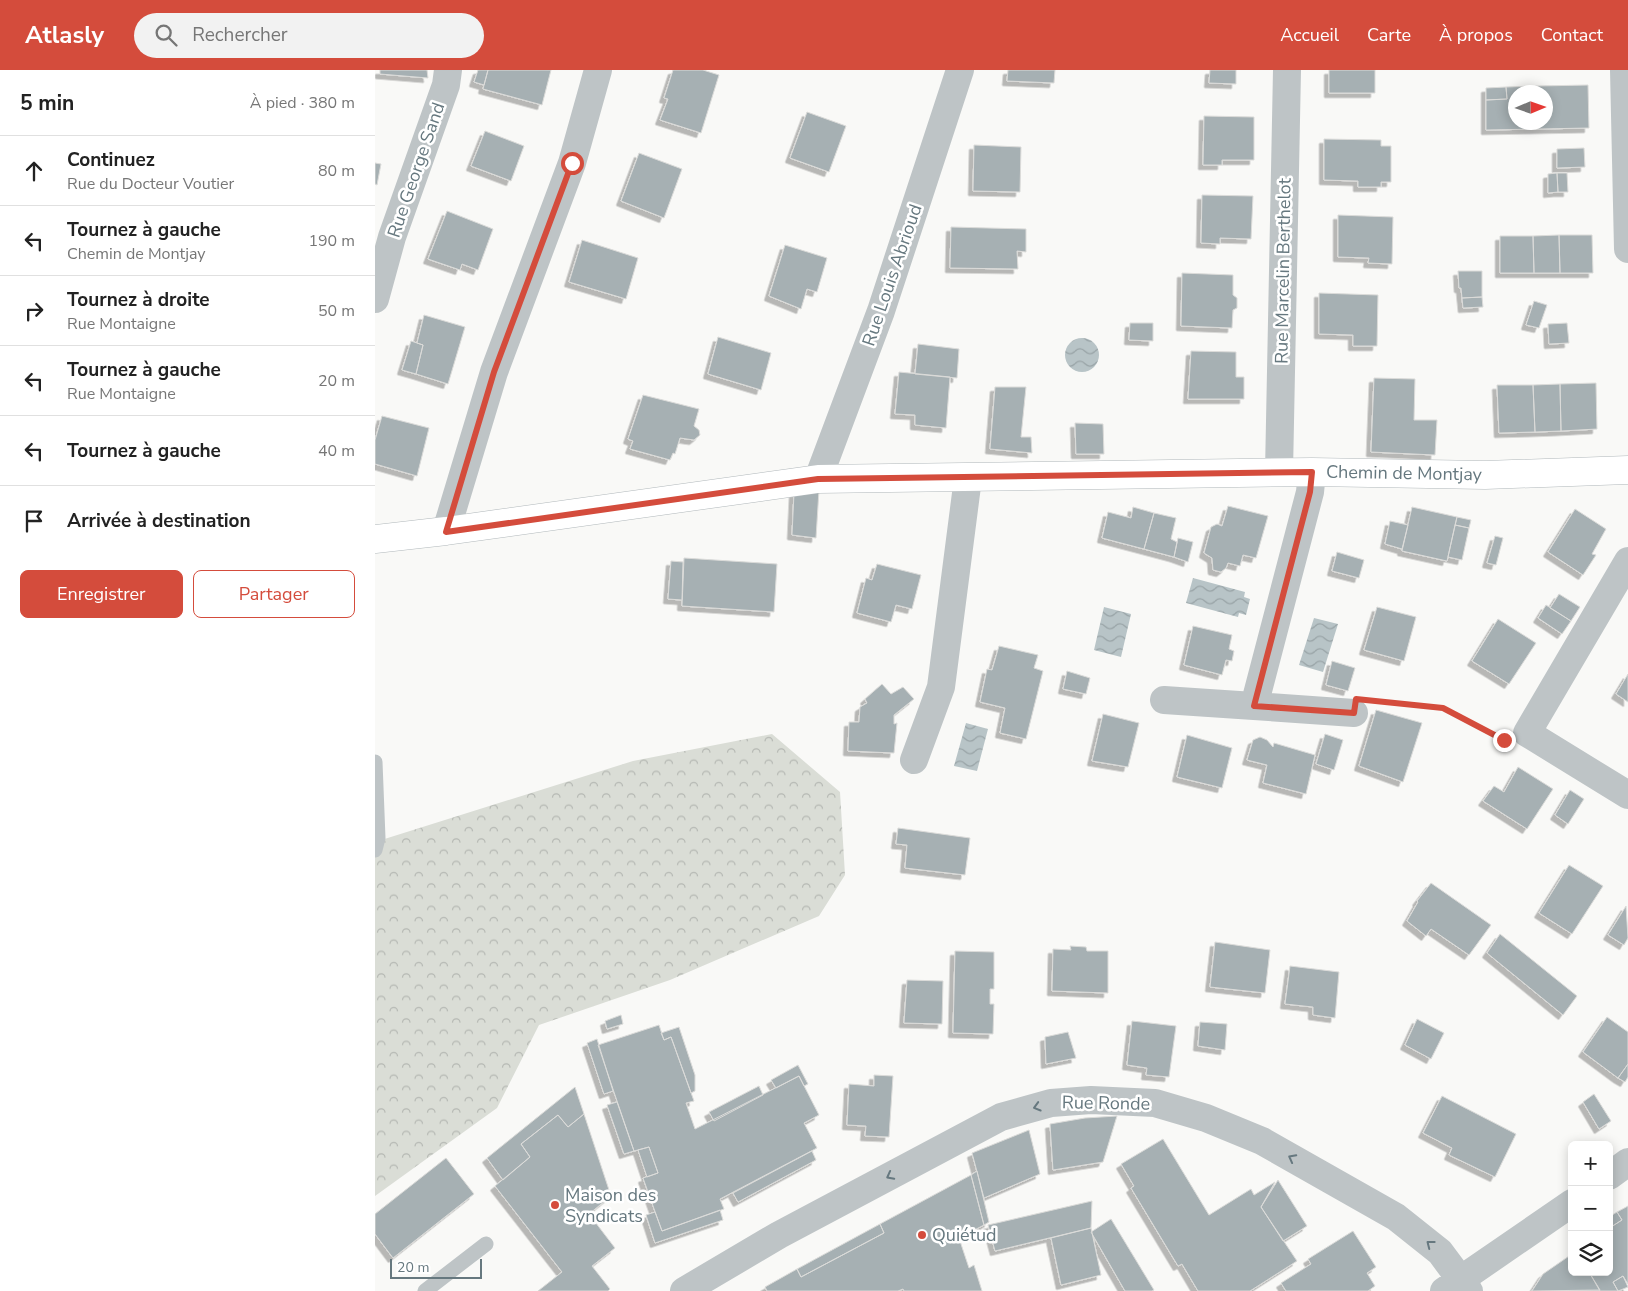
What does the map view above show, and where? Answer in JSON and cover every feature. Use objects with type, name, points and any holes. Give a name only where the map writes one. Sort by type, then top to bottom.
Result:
[{"type":"street","name":"Rue George Sand","points":[[375,299],[384,234],[446,85],[448,70]]},
{"type":"street","points":[[446,532],[494,372],[572,163],[598,70]]},
{"type":"street","name":"Rue Louis Abrioud","points":[[818,479],[881,311],[960,70]]},
{"type":"street","name":"Rue Marcelin Berthelot","points":[[1279,472],[1287,70]]},
{"type":"street","points":[[1624,70],[1628,248]]},
{"type":"street","name":"Chemin de Montjay","points":[[375,539],[446,532],[818,479],[1279,472],[1485,475],[1628,470]]},
{"type":"street","points":[[1254,706],[1310,492],[1312,472]]},
{"type":"street","points":[[914,760],[941,687],[968,478]]},
{"type":"street","points":[[1628,561],[1527,733],[1628,795]]},
{"type":"street","points":[[1164,700],[1354,713]]},
{"type":"street","name":"Rue Ronde","points":[[684,1291],[779,1235],[1001,1117],[1051,1103],[1091,1100],[1155,1103],[1206,1118],[1262,1141],[1396,1217],[1441,1252],[1458,1287]]},
{"type":"street","points":[[1613,1173],[1628,1162]]},
{"type":"street","points":[[1458,1287],[1568,1205]]},
{"type":"lane","points":[[375,762],[378,838],[375,850]]},
{"type":"lane","points":[[425,1291],[486,1244]]},
{"type":"path","points":[[1354,713],[1356,699],[1443,708],[1504,740],[1527,733]]},
{"type":"green space","points":[[772,734],[840,792],[845,875],[819,916],[670,980],[539,1025],[497,1108],[375,1196],[375,842],[633,761]]},
{"type":"water","points":[[1082,338],[1089,339],[1094,343],[1098,348],[1098,362],[1094,367],[1089,371],[1082,372],[1075,371],[1070,367],[1066,362],[1065,355],[1066,348],[1070,343],[1075,339]]},
{"type":"water","points":[[1193,578],[1245,592],[1244,597],[1250,599],[1246,615],[1239,613],[1238,617],[1186,603]]},
{"type":"water","points":[[1104,607],[1131,614],[1121,657],[1094,650]]},
{"type":"water","points":[[1314,618],[1338,624],[1323,672],[1299,665]]},
{"type":"water","points":[[966,723],[988,729],[977,771],[954,766]]},
{"type":"building","points":[[380,70],[427,70],[428,78],[380,74]]},
{"type":"building","points":[[478,70],[488,70],[484,85],[474,82]]},
{"type":"building","points":[[488,70],[551,70],[542,105],[483,89]]},
{"type":"building","points":[[673,70],[703,70],[719,75],[701,133],[660,120],[668,99],[664,98]]},
{"type":"building","points":[[1008,70],[1055,70],[1054,83],[1007,81]]},
{"type":"building","points":[[1210,70],[1236,70],[1236,84],[1209,83]]},
{"type":"building","points":[[1329,70],[1375,70],[1375,93],[1329,93]]},
{"type":"building","points":[[1588,85],[1589,128],[1553,129],[1553,86]]},
{"type":"building","points":[[1506,87],[1508,87],[1508,130],[1486,130],[1486,100],[1507,99]]},
{"type":"building","points":[[1506,87],[1507,99],[1486,100],[1486,88]]},
{"type":"building","points":[[807,112],[846,126],[829,172],[790,158]]},
{"type":"building","points":[[1204,116],[1254,117],[1254,160],[1222,160],[1222,165],[1203,165]]},
{"type":"building","points":[[485,131],[524,146],[511,181],[471,166]]},
{"type":"building","points":[[1324,139],[1381,140],[1381,146],[1391,146],[1391,182],[1381,182],[1381,187],[1358,187],[1358,181],[1324,180]]},
{"type":"building","points":[[974,145],[1021,147],[1020,192],[973,191]]},
{"type":"building","points":[[1584,148],[1585,167],[1557,168],[1557,149]]},
{"type":"building","points":[[639,153],[682,169],[664,218],[621,201]]},
{"type":"building","points":[[375,163],[381,164],[377,185],[375,184]]},
{"type":"building","points":[[1557,173],[1558,192],[1548,193],[1548,174]]},
{"type":"building","points":[[1557,173],[1567,173],[1568,192],[1558,192]]},
{"type":"building","points":[[1202,195],[1253,196],[1251,239],[1220,238],[1220,244],[1201,243]]},
{"type":"building","points":[[447,211],[493,229],[478,270],[462,264],[460,270],[428,259]]},
{"type":"building","points":[[1338,215],[1393,217],[1392,264],[1368,263],[1369,258],[1338,257]]},
{"type":"building","points":[[951,227],[1026,229],[1026,252],[1017,251],[1018,269],[950,268]]},
{"type":"building","points":[[1559,235],[1592,235],[1593,273],[1560,273]]},
{"type":"building","points":[[1559,235],[1560,273],[1534,273],[1533,236]]},
{"type":"building","points":[[1500,236],[1533,236],[1534,273],[1500,273]]},
{"type":"building","points":[[582,240],[638,258],[626,299],[569,282]]},
{"type":"building","points":[[785,245],[827,258],[817,292],[807,289],[801,309],[769,296]]},
{"type":"building","points":[[1458,271],[1482,271],[1482,297],[1462,298],[1461,288],[1459,288]]},
{"type":"building","points":[[1182,273],[1233,275],[1233,295],[1237,298],[1237,308],[1233,310],[1232,328],[1181,326]]},
{"type":"building","points":[[1319,293],[1378,295],[1377,346],[1353,346],[1353,335],[1319,334]]},
{"type":"building","points":[[1482,297],[1483,307],[1463,308],[1462,298]]},
{"type":"building","points":[[1534,301],[1547,305],[1539,328],[1526,325]]},
{"type":"building","points":[[424,315],[465,327],[448,384],[416,374],[423,345],[417,343]]},
{"type":"building","points":[[1130,323],[1153,323],[1153,341],[1129,340]]},
{"type":"building","points":[[1567,323],[1569,343],[1549,344],[1548,324]]},
{"type":"building","points":[[718,337],[771,353],[761,390],[708,374]]},
{"type":"building","points":[[411,341],[423,345],[416,374],[402,370]]},
{"type":"building","points":[[918,344],[959,349],[957,378],[915,374]]},
{"type":"building","points":[[1191,351],[1236,352],[1236,377],[1244,377],[1244,399],[1188,399]]},
{"type":"building","points":[[899,372],[950,377],[946,428],[915,425],[915,415],[895,414]]},
{"type":"building","points":[[1374,378],[1415,379],[1414,420],[1437,420],[1435,455],[1371,452]]},
{"type":"building","points":[[1596,383],[1597,429],[1561,431],[1560,384]]},
{"type":"building","points":[[1560,384],[1561,431],[1535,432],[1533,385]]},
{"type":"building","points":[[1497,385],[1533,385],[1535,432],[1499,433]]},
{"type":"building","points":[[995,387],[1026,387],[1021,437],[1031,437],[1032,453],[990,449]]},
{"type":"building","points":[[643,395],[699,409],[694,426],[699,430],[700,435],[694,440],[680,438],[675,454],[673,453],[670,460],[630,449],[633,441],[628,439]]},
{"type":"building","points":[[382,416],[429,428],[417,476],[375,464],[375,440]]},
{"type":"building","points":[[1075,423],[1103,424],[1104,454],[1076,454]]},
{"type":"building","points":[[819,490],[816,538],[792,535],[794,493]]},
{"type":"building","points":[[1228,506],[1268,516],[1256,558],[1243,555],[1240,566],[1228,563],[1221,572],[1213,570],[1212,558],[1204,553],[1211,527],[1217,524],[1222,526]]},
{"type":"building","points":[[1133,507],[1154,513],[1144,549],[1102,538],[1108,512],[1131,518]]},
{"type":"building","points":[[1412,507],[1457,517],[1447,561],[1402,551]]},
{"type":"building","points":[[1575,509],[1606,529],[1592,554],[1596,555],[1583,575],[1548,552]]},
{"type":"building","points":[[1154,513],[1176,518],[1171,539],[1177,542],[1174,557],[1144,549]]},
{"type":"building","points":[[1457,517],[1471,520],[1469,528],[1455,525]]},
{"type":"building","points":[[1390,521],[1408,525],[1402,549],[1385,544]]},
{"type":"building","points":[[1455,525],[1469,528],[1462,560],[1448,557]]},
{"type":"building","points":[[1495,536],[1503,538],[1496,565],[1487,563]]},
{"type":"building","points":[[1178,538],[1193,542],[1188,562],[1174,557]]},
{"type":"building","points":[[1337,552],[1364,560],[1359,578],[1332,571]]},
{"type":"building","points":[[684,558],[777,564],[774,612],[682,606]]},
{"type":"building","points":[[671,561],[683,562],[682,600],[668,599]]},
{"type":"building","points":[[877,564],[921,575],[912,609],[896,605],[891,622],[857,613],[866,578],[872,580]]},
{"type":"building","points":[[1559,594],[1580,607],[1571,621],[1550,608]]},
{"type":"building","points":[[1546,605],[1571,621],[1562,634],[1538,618]]},
{"type":"building","points":[[1377,607],[1416,617],[1404,661],[1364,650]]},
{"type":"building","points":[[1498,619],[1536,643],[1509,684],[1472,661]]},
{"type":"building","points":[[1193,626],[1232,635],[1229,649],[1234,651],[1232,661],[1226,660],[1222,675],[1184,665]]},
{"type":"building","points":[[999,646],[1038,655],[1034,668],[1043,671],[1026,739],[1000,733],[1005,708],[980,702],[987,669],[992,670]]},
{"type":"building","points":[[1332,661],[1355,668],[1348,691],[1326,685]]},
{"type":"building","points":[[1067,671],[1090,678],[1086,694],[1063,689]]},
{"type":"building","points":[[1628,674],[1628,702],[1616,694]]},
{"type":"building","points":[[882,684],[891,694],[903,687],[914,699],[894,715],[894,724],[897,723],[894,753],[848,751],[849,722],[859,722],[860,707],[867,703],[865,699]]},
{"type":"building","points":[[1376,710],[1422,723],[1403,782],[1359,766]]},
{"type":"building","points":[[1103,714],[1139,723],[1128,767],[1092,761]]},
{"type":"building","points":[[1325,734],[1343,740],[1334,770],[1316,764]]},
{"type":"building","points":[[1187,735],[1232,748],[1222,788],[1177,777]]},
{"type":"building","points":[[1260,737],[1267,740],[1273,747],[1274,743],[1315,755],[1306,794],[1263,783],[1267,765],[1247,760],[1253,740]]},
{"type":"building","points":[[1518,767],[1553,789],[1527,829],[1483,801],[1494,786],[1504,792]]},
{"type":"building","points":[[1570,790],[1584,799],[1568,824],[1555,815]]},
{"type":"building","points":[[898,828],[970,838],[965,875],[905,868],[907,845],[896,844]]},
{"type":"building","points":[[1569,865],[1603,886],[1572,934],[1539,913]]},
{"type":"building","points":[[1431,883],[1491,925],[1469,955],[1431,929],[1426,936],[1407,921],[1417,901]]},
{"type":"building","points":[[1626,906],[1628,938],[1624,945],[1608,935]]},
{"type":"building","points":[[1500,934],[1577,996],[1563,1015],[1487,953]]},
{"type":"building","points":[[1215,942],[1270,950],[1265,993],[1210,987]]},
{"type":"building","points":[[1070,946],[1086,947],[1087,951],[1108,951],[1108,993],[1052,991],[1053,949],[1071,950]]},
{"type":"building","points":[[955,951],[994,952],[994,989],[990,989],[990,1004],[994,1004],[993,1034],[953,1033]]},
{"type":"building","points":[[1290,966],[1339,972],[1335,1018],[1313,1015],[1313,1007],[1285,1004]]},
{"type":"building","points":[[907,980],[943,981],[942,1024],[904,1023]]},
{"type":"building","points":[[621,1015],[623,1024],[607,1029],[605,1021]]},
{"type":"building","points":[[1607,1017],[1628,1032],[1628,1064],[1618,1078],[1583,1052]]},
{"type":"building","points":[[1417,1019],[1444,1033],[1431,1059],[1405,1045]]},
{"type":"building","points":[[1132,1021],[1176,1026],[1169,1077],[1146,1075],[1147,1068],[1127,1065]]},
{"type":"building","points":[[1200,1022],[1227,1024],[1225,1050],[1198,1046]]},
{"type":"building","points":[[659,1025],[664,1040],[671,1037],[694,1101],[686,1103],[695,1129],[799,1076],[819,1115],[804,1123],[817,1148],[720,1199],[724,1209],[662,1231],[643,1178],[658,1173],[649,1147],[634,1151],[598,1045]]},
{"type":"building","points":[[679,1027],[695,1075],[695,1091],[691,1093],[671,1037],[664,1040],[661,1033]]},
{"type":"building","points":[[1068,1032],[1076,1058],[1046,1064],[1045,1037]]},
{"type":"building","points":[[597,1039],[613,1091],[604,1094],[587,1043]]},
{"type":"building","points":[[1628,1064],[1628,1077],[1625,1082],[1618,1078]]},
{"type":"building","points":[[798,1065],[808,1084],[804,1086],[799,1076],[776,1088],[771,1080]]},
{"type":"building","points":[[874,1075],[893,1076],[889,1137],[865,1136],[866,1126],[847,1125],[849,1084],[874,1086]]},
{"type":"building","points":[[759,1086],[763,1095],[714,1121],[709,1112]]},
{"type":"building","points":[[575,1087],[584,1114],[568,1127],[558,1115],[521,1144],[530,1157],[503,1180],[487,1158]]},
{"type":"building","points":[[1594,1094],[1611,1121],[1599,1129],[1583,1102]]},
{"type":"building","points":[[1442,1096],[1516,1134],[1495,1177],[1449,1155],[1452,1148],[1423,1133]]},
{"type":"building","points":[[617,1102],[634,1151],[624,1154],[607,1105]]},
{"type":"building","name":"Maison des Syndicats","points":[[584,1114],[611,1196],[589,1214],[615,1248],[592,1266],[610,1289],[608,1291],[538,1291],[562,1272],[495,1186],[530,1157],[521,1144],[558,1115],[568,1127]]},
{"type":"building","points":[[1117,1116],[1103,1162],[1053,1170],[1050,1124],[1085,1118]]},
{"type":"building","points":[[1029,1130],[1040,1174],[984,1198],[972,1153]]},
{"type":"building","points":[[1163,1139],[1209,1215],[1251,1189],[1254,1195],[1275,1182],[1261,1207],[1297,1261],[1250,1291],[1198,1291],[1182,1264],[1178,1266],[1131,1188],[1134,1186],[1121,1164]]},
{"type":"building","points":[[649,1147],[658,1173],[647,1177],[638,1150]]},
{"type":"building","points":[[812,1151],[816,1160],[738,1202],[733,1193]]},
{"type":"building","points":[[446,1158],[474,1194],[393,1258],[375,1234],[375,1214]]},
{"type":"building","points":[[977,1171],[989,1222],[984,1225],[971,1175]]},
{"type":"building","name":"Quiétud","points":[[971,1175],[984,1225],[959,1238],[969,1268],[974,1265],[982,1291],[904,1291],[903,1289],[898,1291],[767,1291],[765,1287],[797,1269],[801,1277],[884,1233],[880,1224]]},
{"type":"building","points":[[1278,1180],[1307,1226],[1283,1241],[1261,1207]]},
{"type":"building","points":[[1092,1201],[1091,1228],[995,1251],[988,1225]]},
{"type":"building","points":[[1628,1206],[1628,1284],[1623,1276],[1613,1282],[1618,1291],[1600,1291],[1591,1276],[1613,1276],[1613,1226],[1622,1220],[1617,1212]]},
{"type":"building","points":[[720,1210],[723,1220],[655,1243],[646,1215],[655,1212],[662,1231]]},
{"type":"building","points":[[1617,1212],[1622,1220],[1613,1226],[1613,1214]]},
{"type":"building","points":[[1111,1219],[1154,1290],[1125,1291],[1091,1232]]},
{"type":"building","points":[[880,1224],[884,1233],[801,1277],[797,1269]]},
{"type":"building","points":[[1091,1228],[1101,1275],[1061,1285],[1051,1238]]},
{"type":"building","points":[[1353,1231],[1376,1267],[1367,1273],[1375,1286],[1368,1291],[1286,1291],[1281,1283],[1311,1264],[1308,1259]]},
{"type":"building","points":[[1568,1257],[1568,1276],[1591,1276],[1600,1290],[1532,1291],[1543,1274]]},
{"type":"building","points":[[1623,1276],[1628,1287],[1618,1291],[1613,1282]]},
{"type":"place","name":"Maison des Syndicats","points":[[555,1205]]},
{"type":"place","name":"Quiétud","points":[[922,1235]]},
{"type":"route","points":[[572,163],[494,372],[446,532],[818,479],[1312,472],[1310,492],[1254,706],[1354,713],[1356,699],[1443,708],[1504,740]]}]
